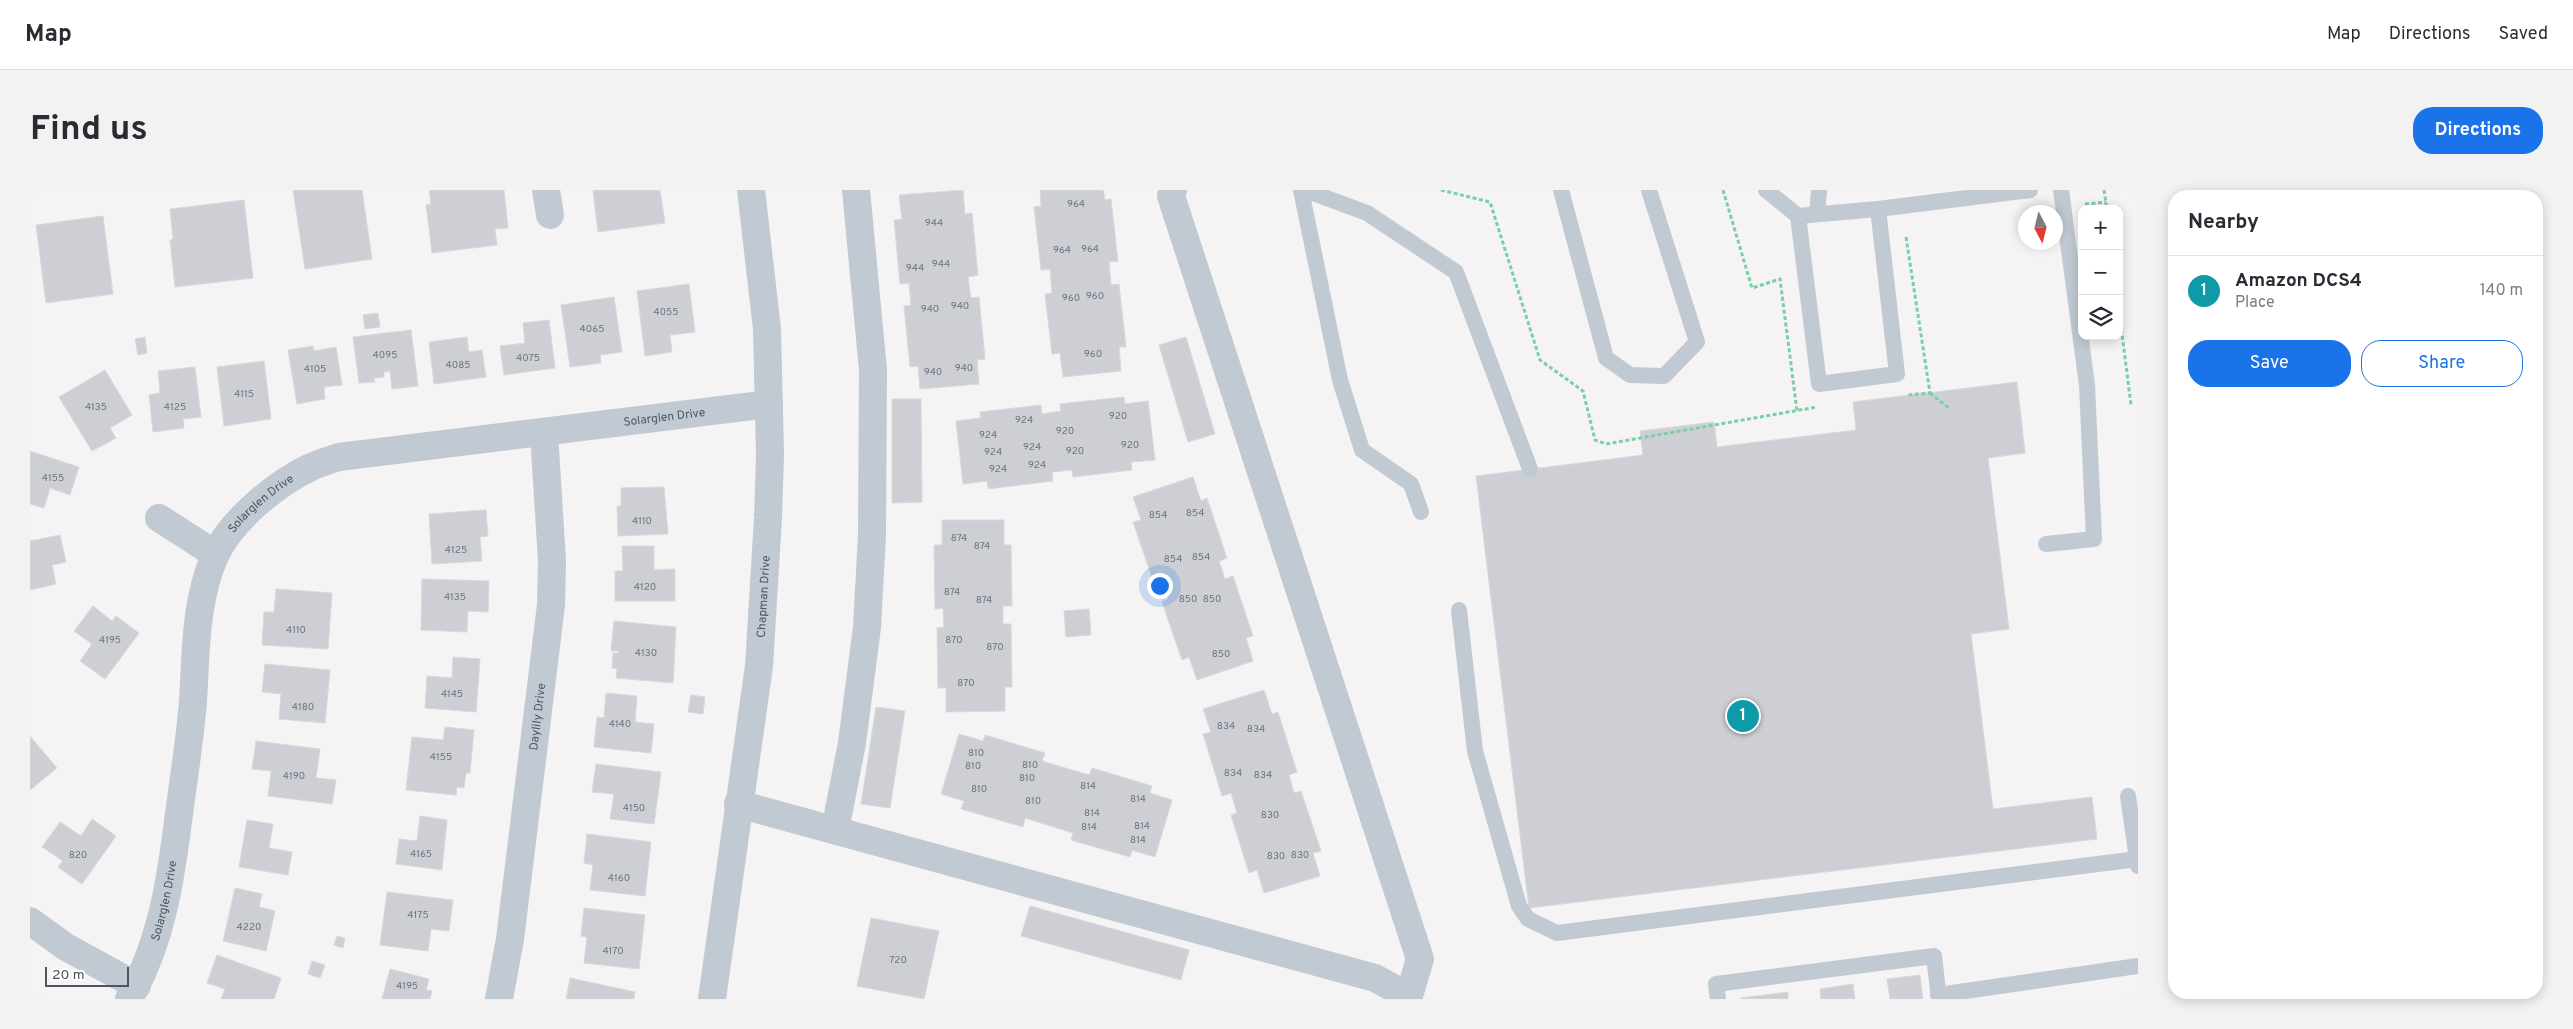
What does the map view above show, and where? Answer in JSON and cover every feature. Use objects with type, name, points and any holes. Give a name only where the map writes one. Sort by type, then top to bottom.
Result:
[{"type":"street","name":"Chapman Drive","points":[[712,999],[738,804],[759,666],[765,590],[770,456],[767,329],[751,190]]},
{"type":"street","points":[[835,830],[852,743],[867,627],[872,535],[873,370],[856,190]]},
{"type":"street","points":[[738,804],[1375,978],[1408,997],[1420,959],[1246,431],[1171,196],[1173,190]]},
{"type":"street","name":"Solarglen Drive","points":[[133,992],[162,919],[170,878],[190,731],[202,602],[215,554],[228,534],[249,510],[287,481],[311,467],[339,457],[769,404]]},
{"type":"street","name":"Daylily Drive","points":[[499,999],[510,939],[551,605],[552,561],[544,433]]},
{"type":"street","points":[[159,518],[215,554]]},
{"type":"street","points":[[30,921],[133,992]]},
{"type":"lane","points":[[1301,190],[1340,380],[1362,450],[1411,484],[1421,512]]},
{"type":"lane","points":[[1305,190],[1367,213],[1456,272],[1530,469]]},
{"type":"lane","points":[[1561,190],[1606,358],[1630,375],[1664,376],[1697,342],[1649,190]]},
{"type":"lane","points":[[1766,190],[1798,216],[1819,384],[1898,374],[1878,209]]},
{"type":"lane","points":[[1817,214],[1819,190]]},
{"type":"lane","points":[[1798,216],[1878,209],[2030,190]]},
{"type":"lane","points":[[2046,544],[2094,539],[2087,385],[2061,190]]},
{"type":"lane","points":[[1459,610],[1475,751],[1519,906],[1528,919],[1557,934],[2138,863],[2128,796]]},
{"type":"lane","points":[[1718,999],[1716,984],[1934,956],[1939,997],[2138,966]]},
{"type":"path","points":[[1723,190],[1752,288],[1780,279],[1796,411]]},
{"type":"path","points":[[2104,190],[2106,205]]},
{"type":"path","points":[[2123,340],[2131,404]]},
{"type":"path","points":[[1930,393],[1950,409]]},
{"type":"building","points":[[293,190],[362,190],[372,259],[305,269]]},
{"type":"building","points":[[429,190],[504,190],[508,228],[495,229],[497,245],[432,253],[426,205],[431,204]]},
{"type":"building","points":[[593,190],[660,190],[665,223],[598,232]]},
{"type":"building","points":[[963,190],[965,214],[972,213],[978,275],[968,277],[971,298],[979,297],[985,359],[977,360],[979,384],[920,389],[918,366],[910,367],[904,306],[911,305],[909,283],[900,284],[894,220],[902,219],[899,195]]},
{"type":"building","points":[[1040,190],[1103,190],[1105,200],[1111,199],[1118,261],[1109,262],[1111,285],[1119,284],[1126,347],[1119,347],[1121,371],[1063,377],[1060,353],[1052,354],[1045,294],[1052,293],[1050,269],[1041,270],[1034,207],[1041,206]]},
{"type":"building","points":[[244,200],[253,278],[175,287],[170,240],[173,239],[170,209]]},
{"type":"building","points":[[103,216],[113,294],[46,303],[36,225]]},
{"type":"building","points":[[689,284],[695,332],[670,335],[672,352],[645,356],[637,291]]},
{"type":"building","points":[[614,297],[622,352],[600,355],[601,363],[570,367],[561,305]]},
{"type":"building","points":[[378,313],[380,327],[365,329],[363,315]]},
{"type":"building","points":[[549,320],[555,368],[504,375],[500,346],[525,343],[523,323]]},
{"type":"building","points":[[411,330],[418,386],[392,389],[390,371],[384,372],[384,377],[374,378],[375,382],[359,383],[353,337]]},
{"type":"building","points":[[145,337],[147,353],[138,355],[135,339]]},
{"type":"building","points":[[467,337],[469,352],[482,350],[486,377],[434,384],[429,342]]},
{"type":"building","points":[[1186,337],[1215,434],[1188,442],[1159,345]]},
{"type":"building","points":[[313,346],[314,351],[336,347],[342,385],[324,387],[325,399],[297,404],[288,350]]},
{"type":"building","points":[[264,361],[271,419],[224,426],[217,367]]},
{"type":"building","points":[[195,367],[201,417],[183,419],[184,428],[153,432],[149,395],[160,393],[158,371]]},
{"type":"building","points":[[105,370],[132,415],[110,428],[116,438],[92,451],[59,397]]},
{"type":"building","points":[[2017,382],[2025,453],[1988,458],[2009,629],[1971,634],[1993,809],[2092,797],[2097,839],[1529,908],[1476,476],[1643,455],[1640,431],[1714,422],[1717,447],[1856,430],[1853,402]]},
{"type":"building","points":[[1124,397],[1125,404],[1148,401],[1155,460],[1131,462],[1132,470],[1073,477],[1072,470],[1052,472],[1053,481],[988,489],[987,481],[963,484],[956,421],[981,418],[980,412],[1041,405],[1042,414],[1061,411],[1060,404]]},
{"type":"building","points":[[892,399],[921,399],[922,502],[892,503]]},
{"type":"building","points":[[30,451],[79,467],[70,495],[50,488],[44,508],[30,504]]},
{"type":"building","points":[[1193,477],[1201,501],[1207,498],[1227,558],[1219,561],[1225,579],[1233,576],[1253,636],[1246,638],[1253,661],[1197,680],[1189,657],[1182,660],[1162,602],[1168,599],[1162,580],[1154,583],[1133,522],[1141,520],[1133,497]]},
{"type":"building","points":[[664,487],[668,534],[618,536],[617,506],[621,506],[621,488]]},
{"type":"building","points":[[486,510],[488,536],[480,537],[482,561],[432,564],[429,514]]},
{"type":"building","points":[[942,520],[1004,520],[1004,545],[1011,545],[1012,606],[1003,606],[1003,624],[1011,624],[1012,687],[1005,687],[1005,711],[946,712],[946,688],[938,688],[937,628],[944,627],[943,608],[935,609],[934,545],[942,545]]},
{"type":"building","points":[[60,535],[66,562],[52,565],[56,584],[30,590],[30,541]]},
{"type":"building","points":[[622,546],[654,546],[654,570],[675,569],[675,601],[615,601],[615,571],[623,571]]},
{"type":"building","points":[[422,579],[489,581],[488,612],[468,611],[467,632],[421,630]]},
{"type":"building","points":[[276,589],[332,593],[328,649],[262,645],[264,612],[274,612]]},
{"type":"building","points":[[93,606],[112,621],[116,616],[139,633],[105,679],[80,661],[92,644],[74,631]]},
{"type":"building","points":[[1089,609],[1091,635],[1066,637],[1064,611]]},
{"type":"building","points":[[614,621],[676,627],[673,683],[616,678],[617,669],[612,668],[613,653],[618,653],[619,651],[611,651]]},
{"type":"building","points":[[453,657],[480,659],[476,712],[425,708],[427,676],[452,678]]},
{"type":"building","points":[[265,664],[330,670],[325,723],[279,719],[281,694],[262,692]]},
{"type":"building","points":[[1264,690],[1272,714],[1278,712],[1297,772],[1289,775],[1294,793],[1301,791],[1321,851],[1313,853],[1320,876],[1264,893],[1257,870],[1249,873],[1231,815],[1237,813],[1231,793],[1222,796],[1203,734],[1211,732],[1203,709]]},
{"type":"building","points":[[606,693],[637,696],[635,722],[654,724],[651,753],[594,747],[597,717],[604,718]]},
{"type":"building","points":[[691,695],[705,697],[703,714],[688,712]]},
{"type":"building","points":[[876,707],[905,711],[890,808],[861,804]]},
{"type":"building","points":[[445,727],[474,730],[470,773],[466,773],[464,788],[457,787],[456,795],[406,790],[412,737],[443,740]]},
{"type":"building","points":[[959,734],[983,741],[985,735],[1045,753],[1042,761],[1089,775],[1092,768],[1152,786],[1150,793],[1172,800],[1155,857],[1132,850],[1130,857],[1071,840],[1073,833],[1025,818],[1023,827],[961,809],[964,801],[941,794]]},
{"type":"building","points":[[30,736],[57,768],[30,790]]},
{"type":"building","points":[[256,741],[320,749],[316,778],[336,780],[332,804],[268,796],[271,771],[252,769]]},
{"type":"building","points":[[596,764],[661,772],[654,824],[610,819],[614,794],[592,792]]},
{"type":"building","points":[[420,816],[447,820],[442,870],[396,864],[399,839],[417,841]]},
{"type":"building","points":[[92,819],[116,836],[82,884],[58,867],[63,861],[42,847],[60,822],[81,836]]},
{"type":"building","points":[[247,820],[273,824],[269,848],[292,852],[288,875],[239,867]]},
{"type":"building","points":[[587,834],[651,842],[645,896],[590,890],[593,865],[584,863]]},
{"type":"building","points":[[235,888],[262,894],[259,907],[275,911],[266,951],[223,941]]},
{"type":"building","points":[[387,892],[453,900],[449,931],[431,929],[428,951],[380,945]]},
{"type":"building","points":[[1030,906],[1189,950],[1181,980],[1021,936]]},
{"type":"building","points":[[584,908],[645,915],[639,969],[584,963],[587,937],[581,936]]},
{"type":"building","points":[[871,918],[939,931],[924,999],[857,986]]},
{"type":"building","points":[[337,936],[345,938],[343,948],[334,945]]},
{"type":"building","points":[[217,955],[281,978],[274,999],[221,999],[225,989],[207,983]]},
{"type":"building","points":[[312,961],[325,965],[320,978],[308,974]]},
{"type":"building","points":[[390,969],[429,979],[426,990],[432,991],[430,999],[382,999]]},
{"type":"building","points":[[1920,975],[1923,999],[1890,999],[1887,979]]},
{"type":"building","points":[[570,978],[635,992],[634,999],[566,999]]},
{"type":"building","points":[[1853,984],[1855,999],[1821,999],[1820,989]]},
{"type":"building","points":[[1788,992],[1788,999],[1741,999],[1741,998]]},
{"type":"place","name":"Amazon DCS4","points":[[1743,716]]}]
